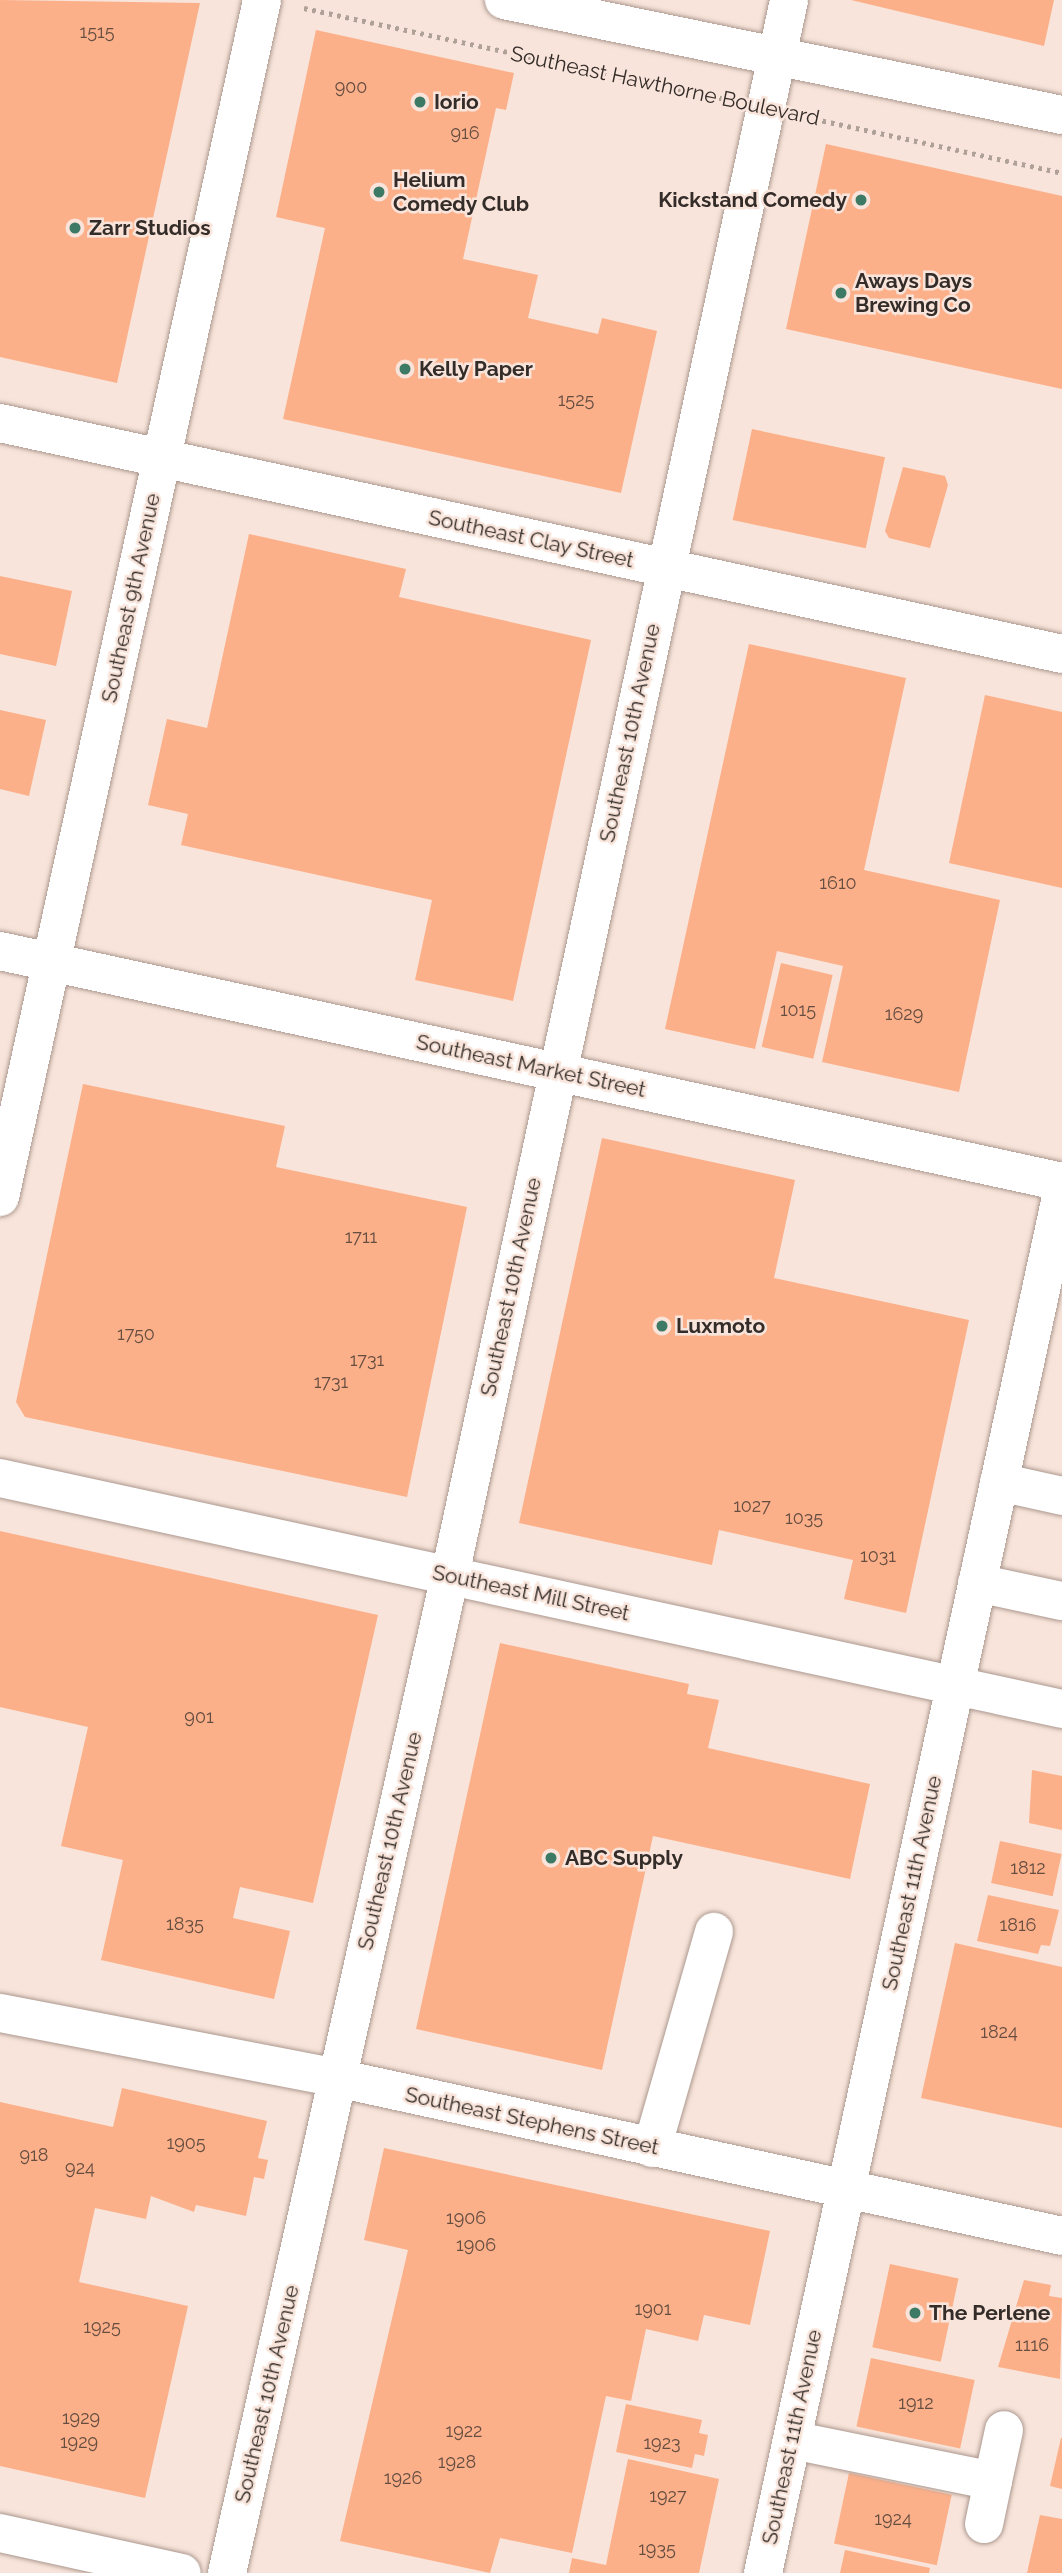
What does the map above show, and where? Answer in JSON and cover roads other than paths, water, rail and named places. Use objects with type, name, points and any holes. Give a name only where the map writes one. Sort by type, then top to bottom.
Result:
[{"type":"street","points":[[504,0],[777,59],[1062,115]]},
{"type":"street","name":"Southeast 10th Avenue","points":[[227,2573],[450,1575],[556,1072],[789,0]]},
{"type":"street","name":"Southeast 9th Avenue","points":[[0,1196],[162,458],[279,3]]},
{"type":"street","name":"Southeast Clay Street","points":[[0,423],[1062,654]]},
{"type":"street","name":"Southeast Market Street","points":[[0,951],[1062,1182]]},
{"type":"street","name":"Southeast 11th Avenue","points":[[763,2573],[1062,1192]]},
{"type":"street","name":"Southeast Mill Street","points":[[0,1478],[1062,1709]]},
{"type":"street","points":[[999,1482],[1062,1496]]},
{"type":"street","points":[[977,1583],[1062,1601]]},
{"type":"street","points":[[652,2148],[714,1932]]},
{"type":"street","name":"Southeast Stephens Street","points":[[0,2013],[337,2078],[1062,2236]]},
{"type":"street","points":[[984,2524],[1004,2430]]},
{"type":"street","points":[[792,2440],[993,2481]]},
{"type":"street","points":[[0,2533],[181,2573]]},
{"type":"place","name":"Iorio","points":[[420,102]]},
{"type":"place","name":"Helium Comedy Club","points":[[379,192]]},
{"type":"place","name":"Kickstand Comedy","points":[[861,200]]},
{"type":"place","name":"Zarr Studios","points":[[75,228]]},
{"type":"place","name":"Aways Days Brewing Co","points":[[841,293]]},
{"type":"place","name":"Kelly Paper","points":[[405,369]]},
{"type":"place","name":"Luxmoto","points":[[662,1326]]},
{"type":"place","name":"ABC Supply","points":[[551,1858]]},
{"type":"place","name":"The Perlene","points":[[915,2313]]}]
